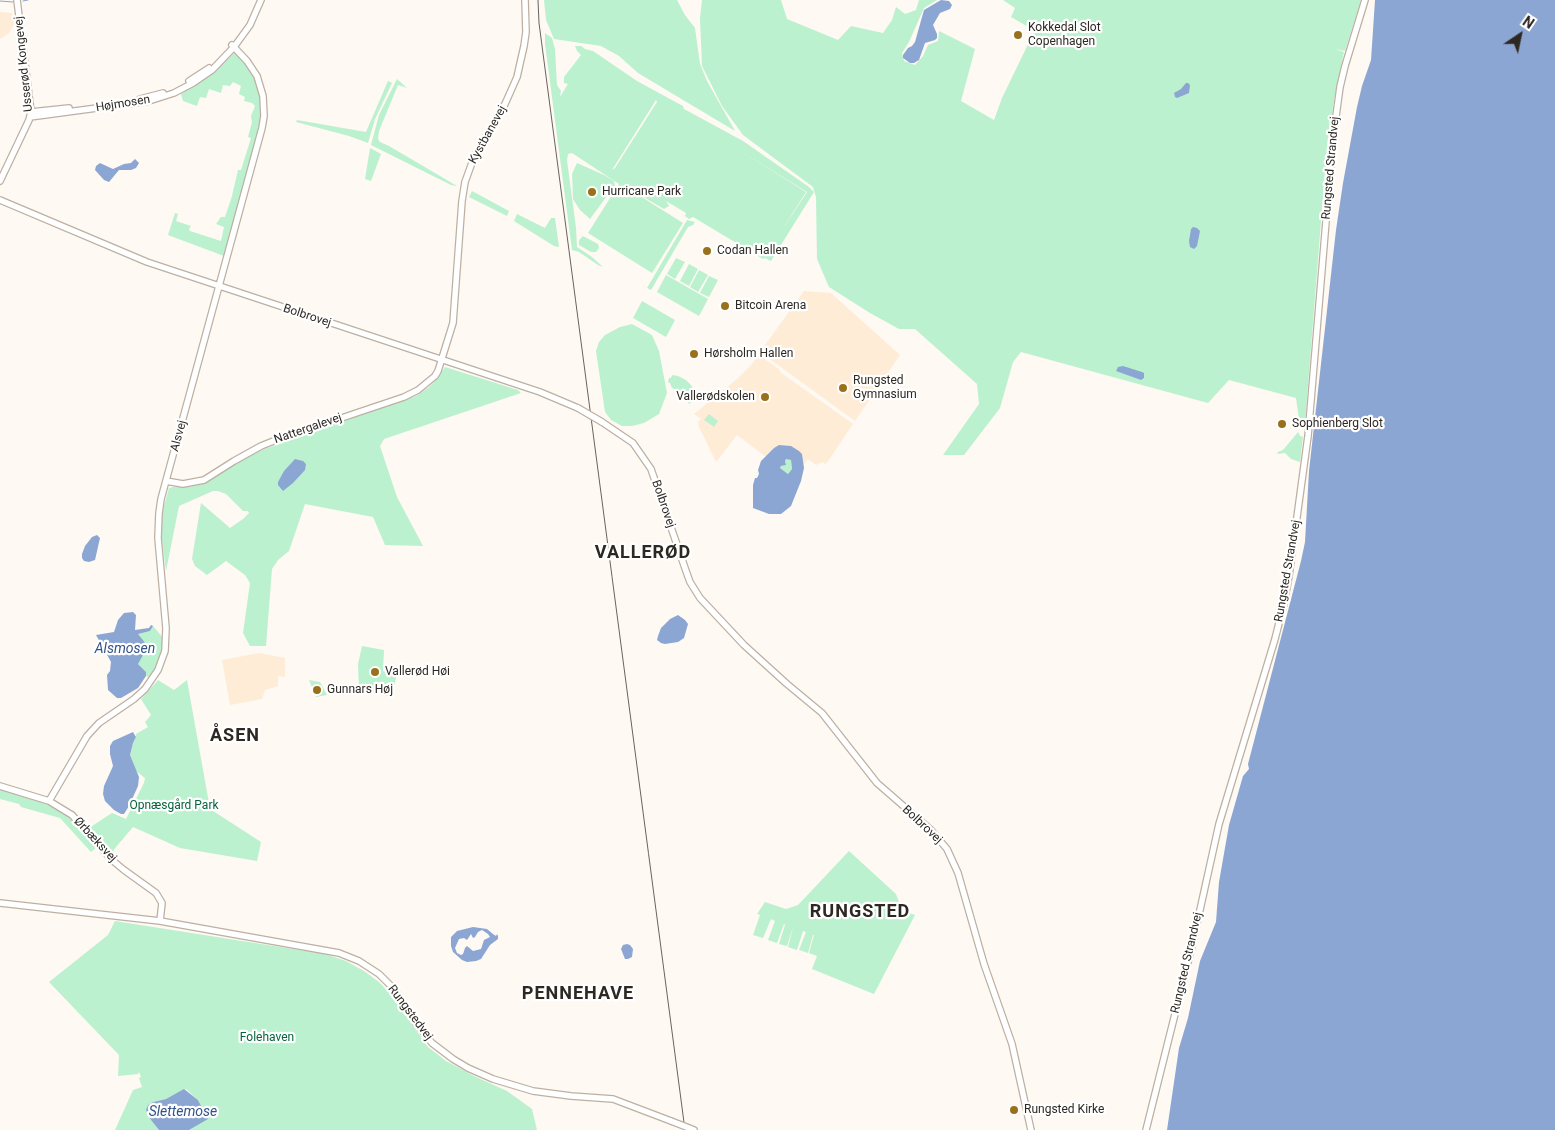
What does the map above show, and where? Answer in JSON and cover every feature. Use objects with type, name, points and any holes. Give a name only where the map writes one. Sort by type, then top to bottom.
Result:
[{"type":"street","name":"Usserød Kongevej","points":[[0,182],[31,114],[17,0]]},
{"type":"street","name":"Højmosen","points":[[31,114],[122,102],[160,94],[191,80],[233,46],[259,0]]},
{"type":"street","name":"Kystbanevej","points":[[442,360],[453,323],[462,196],[465,182],[474,156],[505,104],[517,77],[526,32],[525,0]]},
{"type":"street","name":"Rungsted Strandvej","points":[[1146,1130],[1192,946],[1219,824],[1275,639],[1284,603],[1308,436],[1333,138],[1345,66],[1366,0]]},
{"type":"street","name":"Alsvej","points":[[49,801],[90,732],[105,718],[140,694],[149,685],[161,666],[165,651],[166,633],[158,527],[161,499],[264,116],[263,96],[257,76],[247,61],[233,46]]},
{"type":"street","name":"Bolbrovej","points":[[0,200],[133,256],[218,286],[540,392],[578,408],[633,443],[651,469],[690,582],[700,598],[744,645],[786,684],[822,713],[877,783],[931,830],[953,860],[984,964],[1012,1044],[1031,1130]]},
{"type":"street","name":"Nattergalevej","points":[[166,480],[183,484],[204,480],[248,452],[276,440],[404,397],[432,380],[442,360]]},
{"type":"street","name":"Ørbæksvej","points":[[0,786],[49,801],[72,815],[112,860],[156,893],[162,903],[160,921]]},
{"type":"street","name":"Rungstedvej","points":[[0,903],[160,921],[322,949],[349,956],[370,968],[387,982],[432,1043],[452,1059],[468,1068],[493,1079],[533,1091],[571,1096],[613,1098],[692,1129]]},
{"type":"shaded area","points":[[0,12],[12,13],[14,24],[9,33],[0,39]]},
{"type":"shaded area","name":"Rungsted Gymnasium","points":[[804,291],[831,293],[900,355],[855,421],[760,352]]},
{"type":"shaded area","name":"Vallerødskolen","points":[[759,355],[853,424],[826,464],[822,462],[816,465],[808,459],[804,464],[770,460],[737,435],[716,462],[699,427],[698,422],[701,419],[694,414],[736,380]]},
{"type":"shaded area","points":[[259,653],[285,658],[285,677],[278,676],[278,686],[265,690],[262,699],[230,705],[222,660]]},
{"type":"green space","points":[[544,0],[677,0],[695,28],[700,64],[707,81],[735,131],[638,73],[619,56],[601,46],[554,39],[546,20]]},
{"type":"green space","points":[[702,0],[781,0],[787,19],[838,40],[851,26],[883,33],[892,20],[896,7],[905,14],[916,10],[919,0],[937,0],[924,8],[902,53],[904,61],[915,65],[923,56],[928,45],[938,41],[939,31],[975,49],[961,101],[994,120],[1002,98],[1033,34],[1037,32],[1011,17],[1015,8],[1003,0],[1361,0],[1345,51],[1335,49],[1344,52],[1327,146],[1305,423],[1300,426],[1296,398],[1229,380],[1208,403],[1021,352],[1013,362],[1000,408],[964,455],[943,455],[979,404],[977,384],[915,329],[899,329],[829,287],[817,259],[816,197],[813,187],[743,135],[722,106],[702,66],[700,18]]},
{"type":"green space","points":[[545,33],[552,38],[555,49],[557,85],[561,91],[560,97],[568,84],[564,83],[564,77],[581,55],[575,46],[581,46],[593,51],[637,81],[683,106],[684,109],[743,141],[809,187],[814,192],[771,261],[763,259],[693,217],[689,219],[685,216],[686,213],[666,201],[669,206],[664,209],[621,184],[683,223],[652,273],[588,233],[619,184],[572,153],[568,154],[567,160],[577,247],[603,267],[579,252],[572,250]],"holes":[[[656,100],[657,102],[612,170]],[[736,148],[807,192],[780,233],[806,192]]]},
{"type":"green space","points":[[234,53],[239,54],[256,81],[260,93],[261,118],[260,129],[224,256],[168,235],[175,213],[178,214],[176,221],[191,226],[190,231],[221,241],[224,227],[216,224],[221,217],[225,217],[238,170],[241,170],[251,138],[248,137],[252,122],[251,116],[255,106],[244,101],[245,97],[239,94],[241,86],[233,82],[230,86],[223,85],[221,93],[209,89],[206,98],[200,97],[197,106],[183,101],[181,94],[212,74]]},
{"type":"green space","points":[[397,79],[407,88],[398,85],[379,131],[378,139],[380,142],[457,186],[451,185],[371,145],[379,115]]},
{"type":"green space","points":[[388,81],[392,83],[375,119],[368,143],[296,122],[297,120],[366,132]]},
{"type":"green space","points":[[370,148],[381,154],[371,181],[365,179]]},
{"type":"green space","name":"Hurricane Park","points":[[577,163],[604,175],[614,181],[615,185],[590,219],[580,210],[573,199],[572,174]]},
{"type":"green space","points":[[472,191],[509,211],[507,216],[469,197]]},
{"type":"green space","points":[[517,214],[545,228],[551,218],[555,218],[559,247],[554,246],[514,221]]},
{"type":"green space","points":[[687,220],[695,222],[688,227],[651,290],[647,288]]},
{"type":"green space","points":[[583,236],[598,244],[599,248],[596,252],[591,252],[579,245],[579,240]]},
{"type":"green space","points":[[676,258],[685,262],[675,279],[667,274]]},
{"type":"green space","points":[[689,264],[698,269],[689,286],[680,281]]},
{"type":"green space","points":[[699,270],[708,275],[698,292],[690,287]]},
{"type":"green space","points":[[666,275],[708,299],[699,316],[657,292]]},
{"type":"green space","points":[[709,276],[718,280],[709,297],[700,293]]},
{"type":"green space","points":[[642,301],[675,320],[666,337],[633,318]]},
{"type":"green space","points":[[632,324],[652,335],[659,351],[667,393],[659,414],[644,423],[622,426],[611,420],[605,412],[596,351],[599,342],[605,335],[620,327]]},
{"type":"green space","points":[[445,367],[518,390],[521,393],[384,439],[380,446],[397,497],[423,546],[385,545],[373,517],[305,504],[289,551],[278,560],[272,569],[266,646],[250,646],[243,633],[250,583],[245,575],[226,561],[207,575],[195,566],[192,559],[201,503],[230,528],[249,513],[248,511],[243,511],[226,494],[213,491],[179,506],[166,571],[162,540],[162,513],[169,488],[189,487],[209,481],[238,462],[262,450],[416,396],[437,379]]},
{"type":"green space","points":[[672,375],[686,380],[698,397],[689,404],[679,391],[672,388],[668,382]]},
{"type":"green space","points":[[709,414],[718,421],[714,427],[704,420]]},
{"type":"green space","points":[[1298,432],[1303,437],[1300,462],[1291,459],[1285,453],[1277,454],[1283,450]]},
{"type":"green space","points":[[786,459],[791,460],[792,469],[788,474],[780,468],[786,465]]},
{"type":"green space","points":[[153,626],[164,639],[163,650],[156,670],[150,678],[146,676],[146,672],[138,664],[137,634],[150,631]]},
{"type":"green space","points":[[362,646],[384,650],[383,671],[397,675],[391,697],[359,690],[358,664]]},
{"type":"green space","name":"Opnæsgård Park","points":[[158,680],[174,690],[187,680],[210,809],[261,842],[257,861],[180,848],[133,827],[111,853],[89,828],[112,813],[126,819],[144,783],[145,778],[136,771],[130,755],[136,734],[148,727],[145,722],[151,715],[141,699]]},
{"type":"green space","points":[[309,680],[320,682],[327,695],[316,697]]},
{"type":"green space","points":[[0,788],[46,803],[60,810],[76,824],[96,848],[91,852],[60,818],[0,799]]},
{"type":"green space","points":[[849,851],[896,894],[902,910],[915,915],[874,994],[812,969],[817,956],[809,953],[814,935],[808,953],[799,950],[806,932],[803,931],[797,950],[788,947],[793,927],[787,946],[779,944],[784,924],[777,943],[768,940],[775,921],[771,919],[763,938],[753,935],[760,915],[757,914],[765,902],[786,909],[798,905]]},
{"type":"green space","name":"Folehaven","points":[[115,921],[325,954],[346,961],[379,982],[392,996],[428,1047],[446,1061],[507,1091],[532,1109],[537,1130],[189,1130],[208,1118],[198,1100],[186,1089],[166,1099],[153,1102],[151,1120],[159,1130],[115,1130],[133,1090],[142,1087],[139,1072],[138,1074],[118,1076],[119,1055],[49,982],[108,935]]},
{"type":"water","points":[[941,0],[949,1],[952,5],[950,9],[940,13],[933,25],[937,38],[925,43],[919,60],[910,63],[903,58],[903,55],[915,42],[924,10]]},
{"type":"water","points":[[1375,0],[1555,0],[1555,1130],[1167,1130],[1179,1048],[1188,1018],[1200,961],[1216,922],[1219,882],[1229,825],[1243,776],[1249,769],[1248,764],[1305,542],[1309,471],[1336,230],[1357,107],[1371,60]]},
{"type":"water","points":[[1186,83],[1190,85],[1189,93],[1177,98],[1175,97],[1174,93]]},
{"type":"water","points":[[135,159],[139,163],[136,168],[119,170],[109,182],[104,180],[95,170],[96,166],[100,163],[113,169],[131,163]]},
{"type":"water","points":[[1193,227],[1200,231],[1197,246],[1194,249],[1190,247],[1189,241]]},
{"type":"water","points":[[1123,366],[1144,373],[1144,378],[1141,380],[1116,371],[1118,367]]},
{"type":"water","points":[[779,445],[791,446],[799,451],[802,454],[804,468],[791,506],[781,514],[769,514],[753,508],[753,485],[755,478],[759,474],[758,470],[761,461]],"holes":[[[786,459],[791,460],[792,469],[788,474],[780,468],[786,465]]]},
{"type":"water","points":[[295,459],[306,464],[305,470],[283,491],[278,482],[284,471]]},
{"type":"water","points":[[97,535],[100,538],[95,560],[84,561],[82,554],[85,546],[92,537]]},
{"type":"water","name":"Alsmosen","points":[[133,612],[136,615],[135,630],[153,626],[150,631],[138,634],[147,648],[138,664],[146,672],[146,676],[138,688],[121,698],[117,698],[108,690],[107,675],[110,671],[111,662],[96,635],[114,632],[118,620],[124,613]]},
{"type":"water","points":[[678,615],[688,624],[684,638],[678,642],[661,643],[657,640],[661,628],[670,619]]},
{"type":"water","points":[[133,732],[136,737],[130,755],[139,777],[138,786],[129,806],[124,814],[121,814],[105,801],[103,794],[104,786],[113,766],[110,746],[113,741]]},
{"type":"water","points":[[473,927],[487,929],[496,936],[497,934],[498,939],[490,945],[481,959],[467,962],[453,952],[451,946],[451,937],[457,931]],"holes":[[[482,930],[490,937],[484,940],[481,949],[473,951],[467,946],[463,954],[457,953],[455,948],[459,939],[464,938],[467,940],[471,934],[473,938]]]},
{"type":"water","points":[[627,944],[633,949],[632,957],[625,959],[621,949],[623,945]]},
{"type":"water","name":"Slettemose","points":[[184,1089],[198,1100],[208,1119],[189,1130],[159,1130],[146,1110],[148,1105],[166,1099]]},
{"type":"waterway","points":[[23,1],[28,0]]},
{"type":"waterway","points":[[0,1],[13,2]]},
{"type":"railway","points":[[538,0],[539,23],[685,1130]]},
{"type":"place","name":"Kokkedal Slot Copenhagen","points":[[1018,35]]},
{"type":"place","name":"Hurricane Park","points":[[592,192]]},
{"type":"place","name":"Codan Hallen","points":[[707,251]]},
{"type":"place","name":"Bitcoin Arena","points":[[725,306]]},
{"type":"place","name":"Hørsholm Hallen","points":[[694,354]]},
{"type":"place","name":"Rungsted Gymnasium","points":[[843,388]]},
{"type":"place","name":"Vallerødskolen","points":[[765,397]]},
{"type":"place","name":"Sophienberg Slot","points":[[1282,424]]},
{"type":"place","name":"Vallerød Høi","points":[[375,672]]},
{"type":"place","name":"Gunnars Høj","points":[[317,690]]},
{"type":"place","name":"Rungsted Kirke","points":[[1014,1110]]},
{"type":"district","name":"VALLERØD","points":[[643,553]]},
{"type":"district","name":"ÅSEN","points":[[235,736]]},
{"type":"district","name":"RUNGSTED","points":[[860,912]]},
{"type":"district","name":"PENNEHAVE","points":[[578,994]]}]
